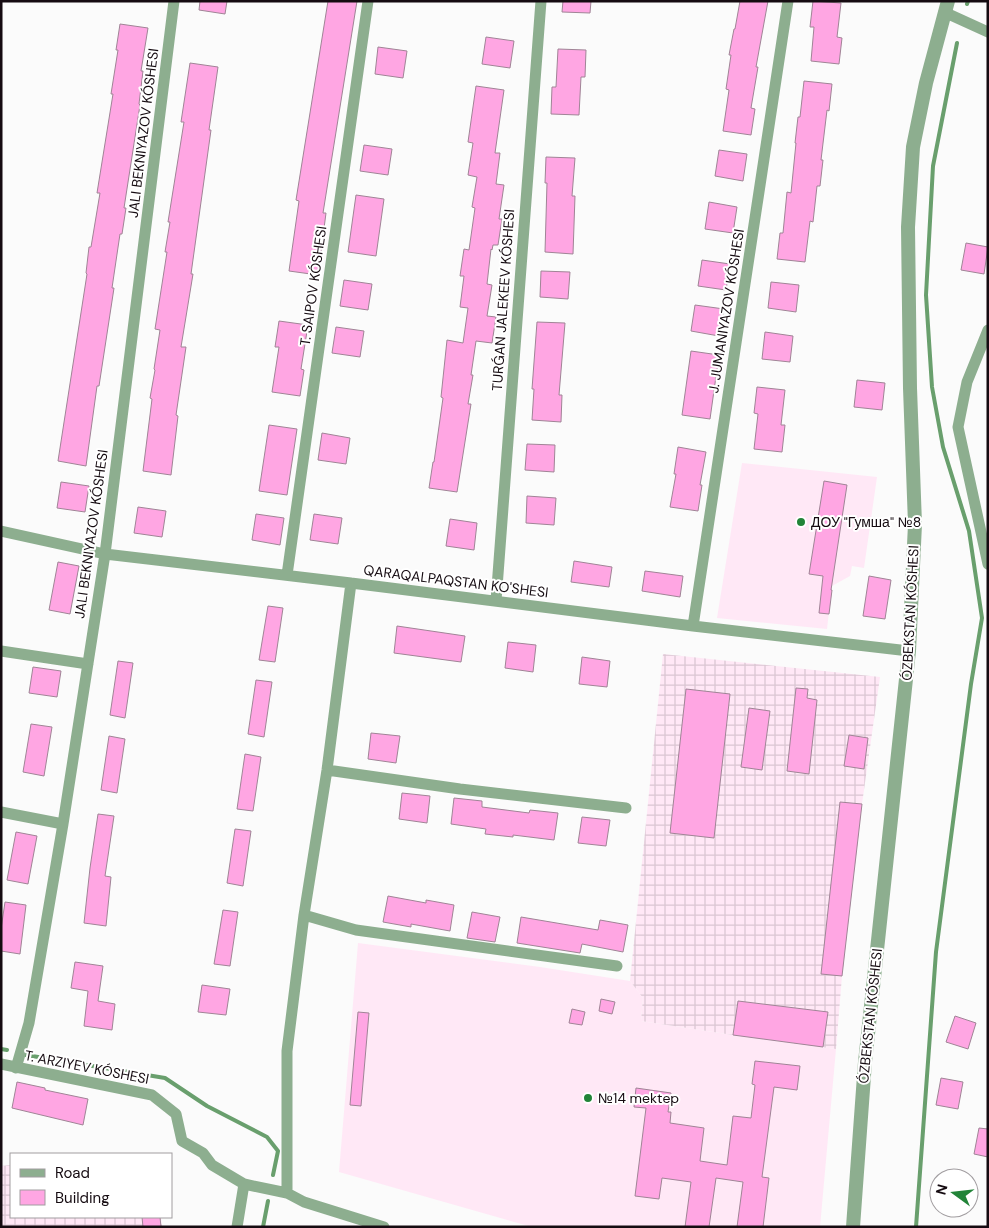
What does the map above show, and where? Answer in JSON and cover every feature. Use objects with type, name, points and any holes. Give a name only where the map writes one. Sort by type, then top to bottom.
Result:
[{"type":"street","name":"JALI BEKNIYAZOV KÓSHESI","points":[[16,1068],[29,1023],[63,824],[105,554],[174,1]]},
{"type":"street","name":"T. SAIPOV KÓSHESI","points":[[287,575],[368,1]]},
{"type":"street","name":"TURǴAN JALEKEEV KÓSHESI","points":[[496,601],[541,1]]},
{"type":"street","name":"J. JUMANIYAZOV KÓSHESI","points":[[693,626],[788,1]]},
{"type":"street","points":[[946,7],[988,32]]},
{"type":"street","name":"ÓZBEKSTAN KÓSHESI","points":[[853,1227],[864,1062],[909,651],[915,524],[910,388],[908,227],[914,147],[926,83],[946,7]]},
{"type":"street","points":[[988,330],[967,382],[958,427],[988,564]]},
{"type":"street","name":"QARAQALPAQSTAN KO'SHESI","points":[[1,532],[105,554],[909,651]]},
{"type":"street","points":[[286,1193],[287,1050],[304,915],[327,770],[351,583]]},
{"type":"street","points":[[1,651],[88,664]]},
{"type":"street","points":[[327,770],[460,789],[626,808]]},
{"type":"street","points":[[1,812],[63,824]]},
{"type":"street","points":[[304,915],[356,930],[617,966]]},
{"type":"street","name":"T. ARZIYEV KÓSHESI","points":[[1,1064],[152,1095],[176,1114],[182,1141],[203,1153],[212,1165],[244,1184],[286,1193],[304,1202],[384,1227]]},
{"type":"street","points":[[237,1227],[244,1184]]},
{"type":"shaded area","name":"ДОУ \"Гумша\" №8","points":[[742,463],[877,477],[864,568],[852,566],[850,576],[832,586],[827,629],[717,618]]},
{"type":"shaded area","points":[[663,654],[880,677],[862,804],[842,976],[836,1049],[641,1021],[643,998],[630,981]]},
{"type":"shaded area","name":"№14 mektep","points":[[358,943],[630,981],[643,998],[641,1021],[836,1049],[820,1227],[532,1227],[339,1172]]},
{"type":"shaded area","points":[[10,1165],[10,1218],[161,1218],[162,1227],[1,1227],[1,1166]]},
{"type":"building","points":[[200,1],[227,1],[225,14],[199,10]]},
{"type":"building","points":[[328,1],[357,1],[323,213],[326,213],[318,275],[289,271],[299,201],[296,200]]},
{"type":"building","points":[[563,1],[591,1],[590,13],[562,12]]},
{"type":"building","points":[[740,1],[768,1],[756,67],[758,67],[751,108],[755,109],[751,135],[723,131],[729,90],[726,89],[731,55],[729,55]]},
{"type":"building","points":[[813,1],[841,3],[837,37],[842,38],[839,64],[811,61],[814,27],[810,27]]},
{"type":"building","points":[[120,24],[148,28],[141,71],[143,71],[140,105],[124,208],[126,208],[122,234],[120,234],[112,288],[114,288],[99,386],[97,386],[86,466],[58,461],[87,274],[89,247],[91,247],[100,193],[97,193],[113,94],[111,94]]},
{"type":"building","points":[[486,37],[514,41],[510,68],[482,64]]},
{"type":"building","points":[[378,47],[407,51],[403,78],[375,74]]},
{"type":"building","points":[[558,49],[586,50],[585,77],[581,77],[579,115],[551,114],[552,87],[556,87]]},
{"type":"building","points":[[190,63],[218,67],[191,274],[193,274],[181,347],[186,347],[176,415],[178,416],[171,475],[143,471],[152,399],[150,398],[160,330],[155,329],[167,252],[165,252],[170,222],[168,222],[184,122],[181,122]]},
{"type":"building","points":[[804,81],[832,84],[821,160],[823,160],[820,186],[817,186],[813,222],[810,221],[805,262],[777,259],[780,233],[783,233],[787,192],[791,193],[798,117],[800,117]]},
{"type":"building","points":[[476,86],[504,90],[495,153],[500,153],[496,184],[504,185],[499,219],[502,219],[498,245],[493,245],[491,249],[487,284],[492,285],[487,316],[496,317],[492,343],[476,341],[468,404],[471,404],[457,492],[429,488],[443,398],[441,397],[447,340],[463,343],[468,308],[460,307],[464,276],[460,276],[464,249],[469,250],[475,208],[472,207],[477,177],[468,175],[473,143],[468,142]]},
{"type":"building","points":[[364,145],[392,149],[388,175],[360,171]]},
{"type":"building","points":[[719,150],[747,154],[743,181],[715,176]]},
{"type":"building","points":[[546,157],[575,158],[572,196],[575,196],[573,254],[545,252]]},
{"type":"building","points":[[356,195],[384,199],[376,256],[348,252]]},
{"type":"building","points":[[709,202],[737,207],[733,233],[705,229]]},
{"type":"building","points":[[966,243],[988,247],[984,274],[961,270]]},
{"type":"building","points":[[702,260],[730,264],[726,290],[698,286]]},
{"type":"building","points":[[541,271],[570,272],[568,299],[540,297]]},
{"type":"building","points":[[344,280],[372,284],[368,310],[340,306]]},
{"type":"building","points":[[771,282],[799,285],[796,312],[768,308]]},
{"type":"building","points":[[695,305],[724,309],[719,336],[691,331]]},
{"type":"building","points":[[279,321],[308,325],[301,369],[304,370],[300,396],[272,392],[279,347],[275,347]]},
{"type":"building","points":[[537,322],[565,323],[559,395],[562,395],[561,422],[532,420],[534,389],[532,389]]},
{"type":"building","points":[[336,327],[364,331],[360,357],[332,353]]},
{"type":"building","points":[[765,332],[793,336],[790,362],[762,359]]},
{"type":"building","points":[[691,351],[719,355],[710,419],[682,415]]},
{"type":"building","points":[[857,380],[885,383],[882,410],[854,407]]},
{"type":"building","points":[[757,387],[785,390],[781,425],[785,425],[782,452],[754,449],[758,414],[754,413]]},
{"type":"building","points":[[269,425],[297,429],[287,495],[259,491]]},
{"type":"building","points":[[322,433],[350,438],[346,464],[318,460]]},
{"type":"building","points":[[527,444],[555,445],[554,472],[525,470]]},
{"type":"building","points":[[678,447],[706,452],[700,485],[702,485],[698,511],[670,507],[676,474],[674,474]]},
{"type":"building","points":[[824,481],[847,485],[829,614],[819,613],[823,576],[809,574]]},
{"type":"building","points":[[61,482],[89,486],[85,512],[57,508]]},
{"type":"building","points":[[527,496],[556,498],[554,525],[526,523]]},
{"type":"building","points":[[138,507],[166,511],[162,537],[134,533]]},
{"type":"building","points":[[256,514],[284,518],[280,545],[252,540]]},
{"type":"building","points":[[314,514],[342,518],[338,544],[310,540]]},
{"type":"building","points":[[450,519],[477,523],[474,550],[446,546]]},
{"type":"building","points":[[574,561],[612,567],[609,587],[571,582]]},
{"type":"building","points":[[58,562],[79,566],[70,614],[49,610]]},
{"type":"building","points":[[645,571],[683,576],[680,597],[642,591]]},
{"type":"building","points":[[869,576],[891,580],[885,619],[863,616]]},
{"type":"building","points":[[268,606],[283,608],[275,662],[259,660]]},
{"type":"building","points":[[397,626],[465,636],[461,662],[394,653]]},
{"type":"building","points":[[508,642],[536,645],[533,672],[505,668]]},
{"type":"building","points":[[582,657],[610,661],[607,687],[579,684]]},
{"type":"building","points":[[118,661],[133,663],[125,718],[110,715]]},
{"type":"building","points":[[33,667],[61,671],[57,697],[29,693]]},
{"type":"building","points":[[256,680],[272,682],[264,737],[248,734]]},
{"type":"building","points":[[796,688],[808,689],[807,698],[817,700],[809,774],[787,771]]},
{"type":"building","points":[[686,689],[730,694],[714,838],[670,833]]},
{"type":"building","points":[[749,708],[770,711],[762,770],[741,767]]},
{"type":"building","points":[[31,724],[52,727],[44,776],[23,772]]},
{"type":"building","points":[[371,733],[400,736],[396,763],[368,759]]},
{"type":"building","points":[[849,735],[868,738],[864,769],[844,766]]},
{"type":"building","points":[[109,736],[125,739],[117,793],[101,790]]},
{"type":"building","points":[[245,754],[261,757],[253,811],[237,809]]},
{"type":"building","points":[[402,793],[430,796],[427,823],[399,819]]},
{"type":"building","points":[[454,798],[482,801],[482,807],[529,813],[530,810],[558,813],[554,840],[485,834],[486,829],[451,824]]},
{"type":"building","points":[[840,802],[862,804],[842,976],[821,974]]},
{"type":"building","points":[[98,814],[114,816],[105,876],[111,877],[106,926],[84,923]]},
{"type":"building","points":[[582,817],[610,820],[606,846],[578,843]]},
{"type":"building","points":[[235,829],[251,831],[243,886],[227,883]]},
{"type":"building","points":[[16,832],[37,836],[28,884],[7,880]]},
{"type":"building","points":[[388,896],[426,903],[426,900],[454,905],[450,931],[411,924],[411,927],[383,922]]},
{"type":"building","points":[[5,902],[26,905],[20,954],[1,951],[1,929]]},
{"type":"building","points":[[223,910],[238,912],[230,966],[214,964]]},
{"type":"building","points":[[472,912],[500,917],[495,942],[467,938]]},
{"type":"building","points":[[521,917],[598,930],[600,920],[628,925],[623,952],[582,944],[580,953],[517,943]]},
{"type":"building","points":[[75,962],[103,966],[98,1001],[115,1004],[112,1030],[84,1026],[88,991],[71,988]]},
{"type":"building","points":[[202,985],[230,989],[226,1015],[198,1012]]},
{"type":"building","points":[[601,999],[615,1002],[612,1014],[599,1011]]},
{"type":"building","points":[[738,1001],[828,1012],[823,1047],[733,1035]]},
{"type":"building","points":[[572,1009],[585,1012],[582,1025],[569,1023]]},
{"type":"building","points":[[358,1012],[369,1013],[361,1106],[350,1105]]},
{"type":"building","points":[[955,1016],[976,1023],[968,1049],[946,1042]]},
{"type":"building","points":[[755,1061],[800,1066],[797,1090],[774,1087],[762,1177],[769,1178],[763,1227],[737,1227],[743,1182],[716,1178],[709,1227],[685,1227],[691,1182],[662,1178],[659,1199],[635,1196],[646,1108],[634,1107],[636,1088],[671,1093],[668,1112],[671,1112],[670,1123],[704,1128],[700,1161],[727,1165],[733,1116],[751,1118],[755,1085],[752,1084]]},
{"type":"building","points":[[941,1078],[963,1082],[958,1109],[936,1105]]},
{"type":"building","points":[[17,1082],[88,1099],[83,1125],[12,1108]]},
{"type":"building","points":[[979,1128],[988,1129],[988,1157],[974,1154]]},
{"type":"building","points":[[142,1218],[160,1218],[161,1227],[143,1227]]},
{"type":"waterway","points":[[916,1227],[936,952],[971,684],[982,618],[969,531],[943,447],[932,387],[926,295],[933,166],[957,43]]},
{"type":"waterway","points":[[1,1049],[7,1050]]},
{"type":"waterway","points":[[26,1055],[165,1078],[207,1106],[267,1137],[278,1151],[273,1175]]},
{"type":"waterway","points":[[263,1227],[268,1201]]},
{"type":"place","name":"ДОУ \"Гумша\" №8","points":[[801,522]]},
{"type":"place","name":"№14 mektep","points":[[588,1098]]}]
